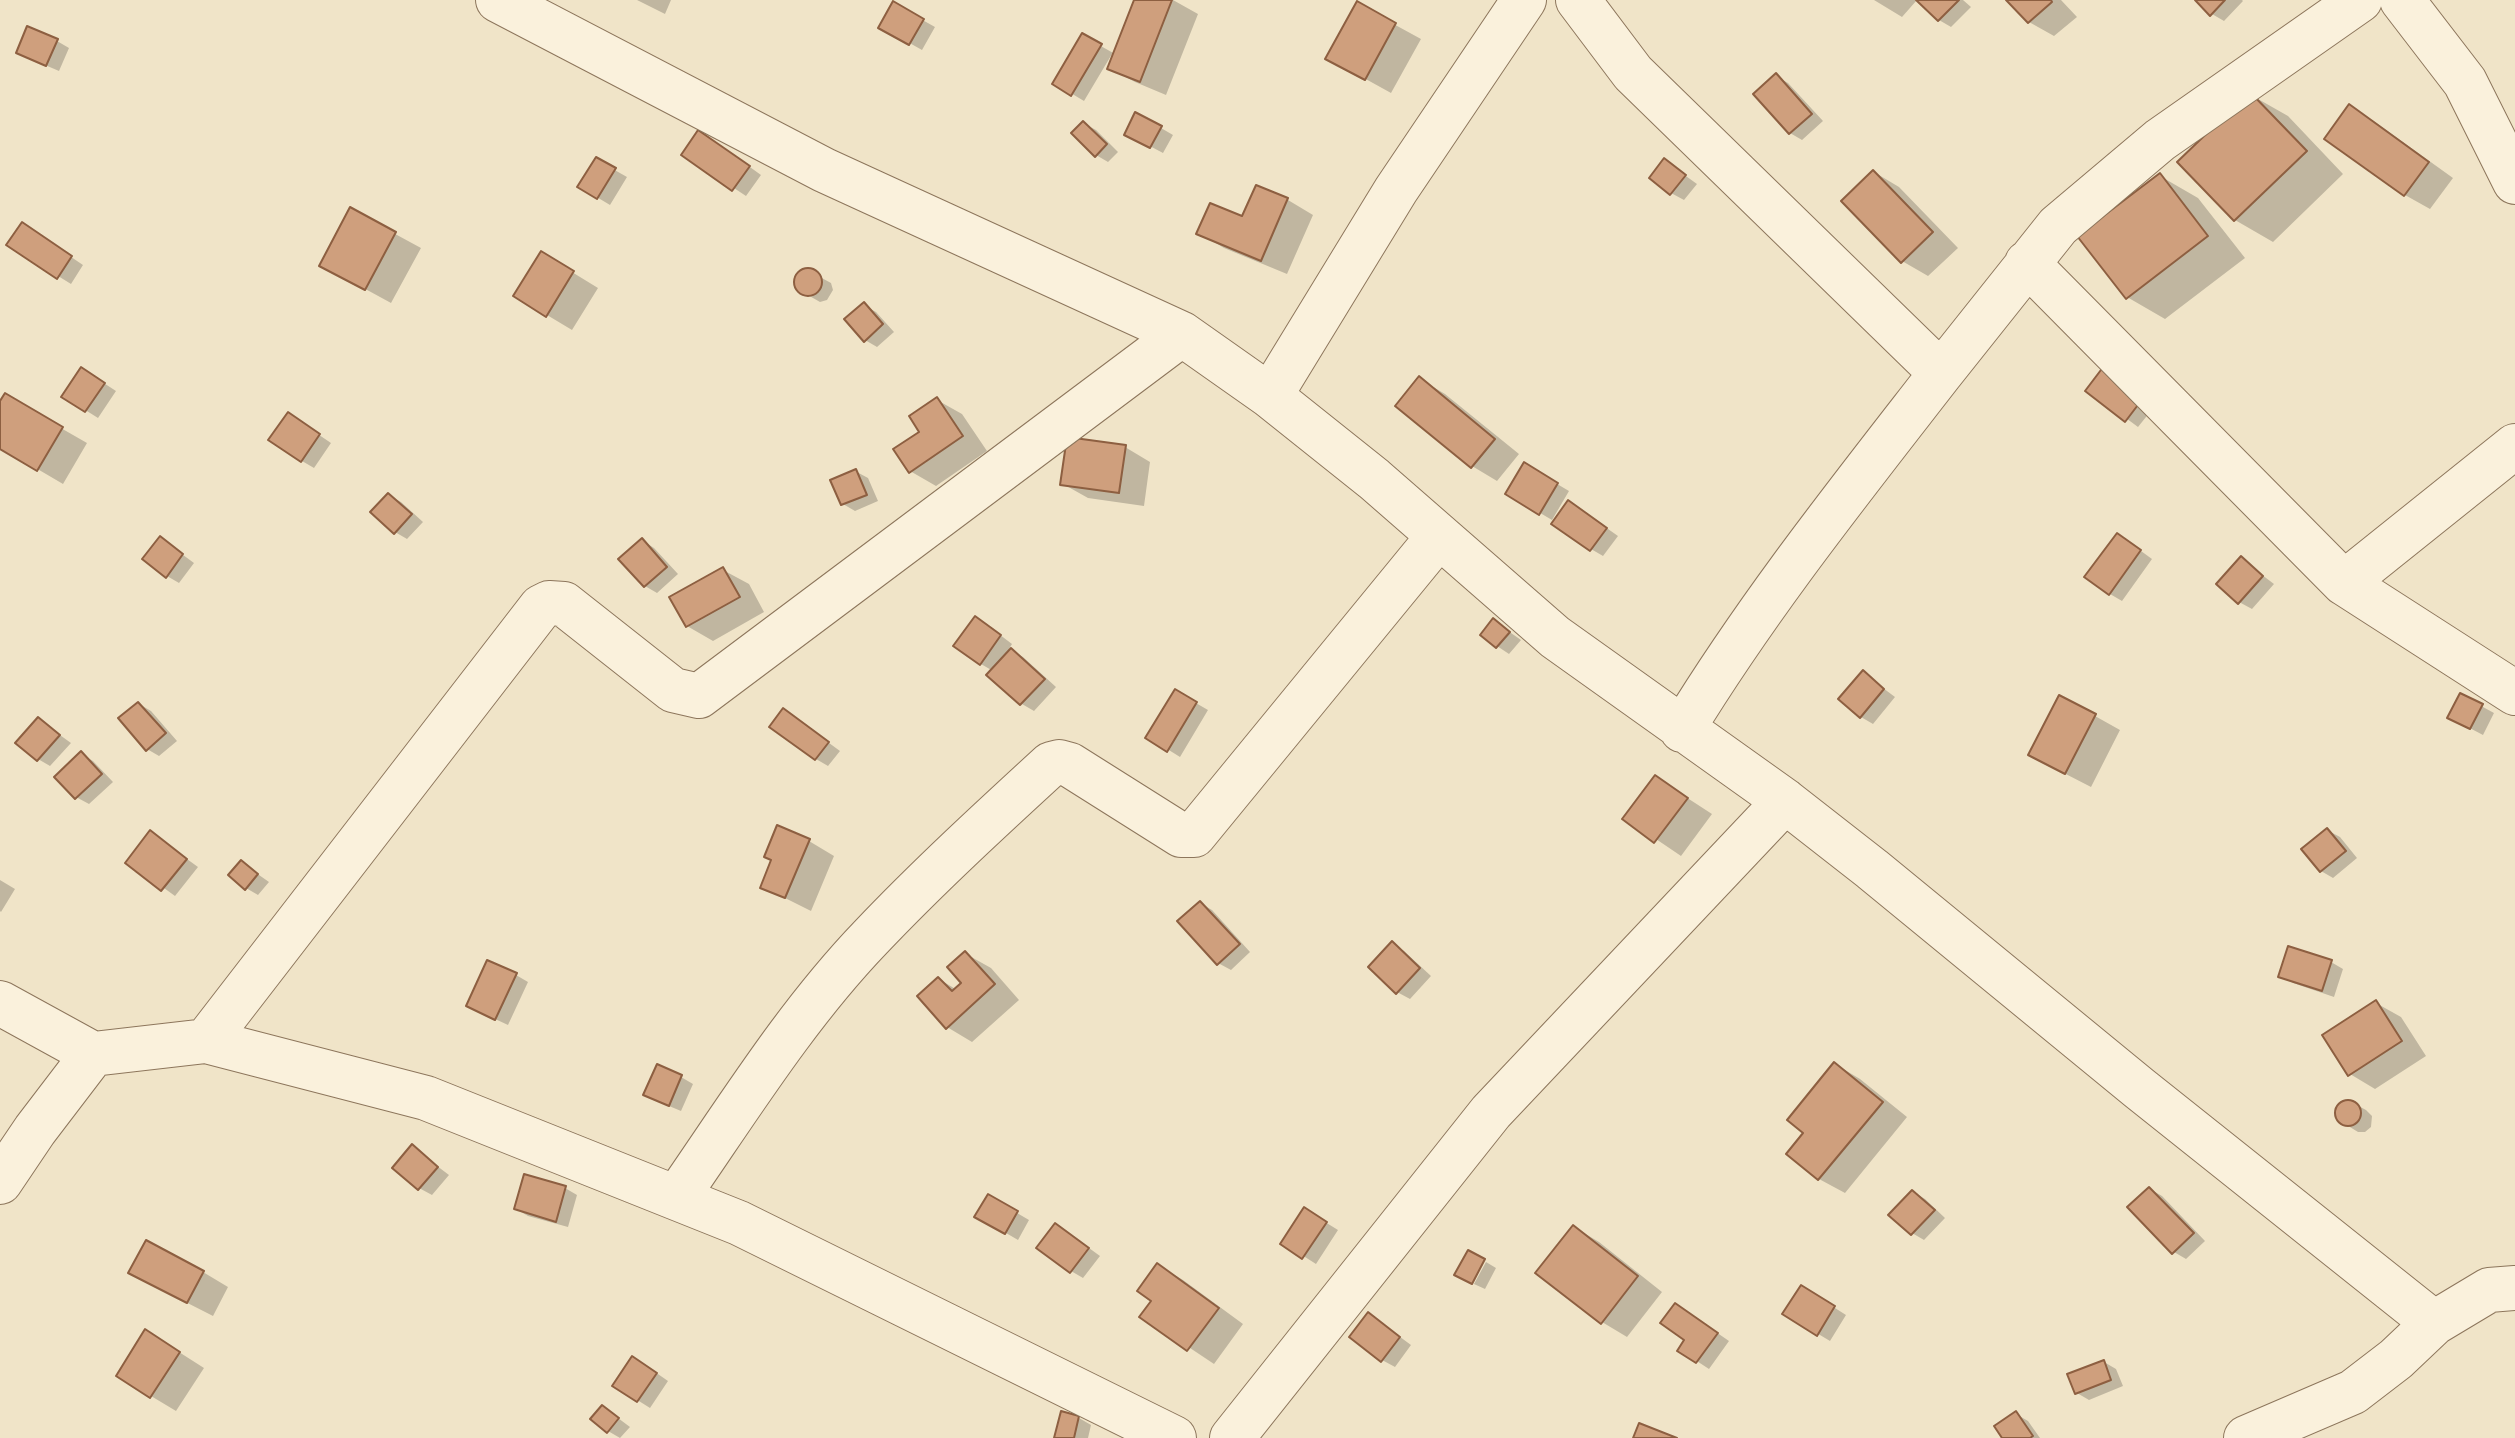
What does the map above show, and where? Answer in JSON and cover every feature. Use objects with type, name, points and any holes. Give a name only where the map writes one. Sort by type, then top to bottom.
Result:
[{"type":"street","points":[[498,0],[824,170],[1182,334],[1270,396],[1374,479],[1555,637],[1785,801],[2434,1323]]},
{"type":"street","points":[[1270,396],[1396,190],[1524,0]]},
{"type":"street","points":[[1578,0],[1633,73],[1941,373]]},
{"type":"street","points":[[1682,730],[1716,674],[1803,551],[2058,226],[2160,140],[2360,0]]},
{"type":"street","points":[[2402,0],[2465,82],[2515,182]]},
{"type":"street","points":[[2027,263],[2344,583],[2515,693]]},
{"type":"street","points":[[206,1041],[541,607],[549,603],[564,604],[673,690],[699,696],[1182,334]]},
{"type":"street","points":[[2344,583],[2515,446]]},
{"type":"street","points":[[677,1197],[763,1072],[813,1005],[870,938],[1051,764],[1059,762],[1070,765],[1181,835],[1194,835],[1439,536]]},
{"type":"street","points":[[1232,1438],[1491,1112],[1785,801]]},
{"type":"street","points":[[0,1003],[93,1054],[206,1041],[426,1098],[739,1223],[1174,1438]]},
{"type":"street","points":[[0,1182],[93,1054]]},
{"type":"street","points":[[2246,1438],[2353,1392],[2396,1359],[2434,1323],[2489,1290],[2515,1288]]},
{"type":"building","points":[[1134,0],[1172,0],[1140,82],[1107,69]]},
{"type":"building","points":[[1916,0],[1959,0],[1938,21]]},
{"type":"building","points":[[2006,0],[2051,0],[2052,2],[2028,23]]},
{"type":"building","points":[[2195,0],[2225,0],[2210,16]]},
{"type":"building","points":[[893,1],[924,19],[909,45],[878,28]]},
{"type":"building","points":[[1357,1],[1396,23],[1365,80],[1325,59]]},
{"type":"building","points":[[27,26],[58,39],[46,66],[16,53]]},
{"type":"building","points":[[1082,33],[1102,44],[1071,96],[1052,84]]},
{"type":"building","points":[[1776,73],[1812,114],[1789,134],[1753,94]]},
{"type":"building","points":[[2250,92],[2307,151],[2234,221],[2177,162]]},
{"type":"building","points":[[2349,104],[2429,162],[2404,196],[2324,139]]},
{"type":"building","points":[[1135,112],[1162,126],[1150,148],[1124,135]]},
{"type":"building","points":[[1083,121],[1107,144],[1095,157],[1071,133]]},
{"type":"building","points":[[698,130],[750,166],[732,191],[681,155]]},
{"type":"building","points":[[596,157],[616,168],[597,199],[577,187]]},
{"type":"building","points":[[1664,158],[1686,175],[1670,195],[1649,178]]},
{"type":"building","points":[[1873,170],[1933,232],[1901,263],[1841,201]]},
{"type":"building","points":[[2160,173],[2208,236],[2126,299],[2077,236]]},
{"type":"building","points":[[1256,185],[1288,198],[1261,261],[1196,234],[1210,203],[1242,216]]},
{"type":"building","points":[[350,207],[396,232],[365,290],[319,266]]},
{"type":"building","points":[[22,222],[72,256],[57,279],[6,245]]},
{"type":"building","points":[[541,251],[574,271],[546,317],[513,296]]},
{"type":"building","points":[[808,268],[818,272],[822,282],[818,292],[808,296],[798,292],[794,282],[798,272]]},
{"type":"building","points":[[864,302],[883,324],[864,342],[844,319]]},
{"type":"building","points":[[2107,362],[2147,393],[2125,422],[2085,391]]},
{"type":"building","points":[[81,367],[105,383],[85,412],[61,397]]},
{"type":"building","points":[[1419,376],[1495,439],[1471,468],[1395,406]]},
{"type":"building","points":[[5,393],[63,427],[37,471],[0,449],[0,401]]},
{"type":"building","points":[[937,397],[963,436],[909,473],[893,449],[919,432],[909,416]]},
{"type":"building","points":[[288,412],[320,434],[301,462],[268,440]]},
{"type":"building","points":[[1067,437],[1126,445],[1119,493],[1060,485]]},
{"type":"building","points":[[1524,462],[1558,483],[1539,515],[1505,494]]},
{"type":"building","points":[[856,469],[867,495],[841,505],[830,480]]},
{"type":"building","points":[[388,493],[412,514],[394,534],[370,512]]},
{"type":"building","points":[[1568,500],[1607,528],[1590,551],[1551,524]]},
{"type":"building","points":[[2117,533],[2141,550],[2109,595],[2084,577]]},
{"type":"building","points":[[160,536],[183,554],[166,578],[142,559]]},
{"type":"building","points":[[642,538],[667,567],[644,587],[618,559]]},
{"type":"building","points":[[2241,556],[2263,576],[2238,604],[2216,584]]},
{"type":"building","points":[[723,567],[740,597],[686,627],[669,597]]},
{"type":"building","points":[[975,616],[1001,635],[980,665],[953,646]]},
{"type":"building","points":[[1493,618],[1510,632],[1496,648],[1480,635]]},
{"type":"building","points":[[1011,648],[1045,679],[1020,705],[986,675]]},
{"type":"building","points":[[1863,670],[1884,689],[1860,718],[1838,699]]},
{"type":"building","points":[[1175,689],[1197,702],[1167,752],[1145,738]]},
{"type":"building","points":[[2460,693],[2483,704],[2470,729],[2447,718]]},
{"type":"building","points":[[2059,695],[2096,714],[2065,774],[2028,755]]},
{"type":"building","points":[[138,702],[166,733],[146,751],[118,718]]},
{"type":"building","points":[[783,708],[829,742],[815,760],[769,727]]},
{"type":"building","points":[[38,717],[60,735],[37,761],[15,743]]},
{"type":"building","points":[[81,751],[102,774],[75,799],[54,777]]},
{"type":"building","points":[[1655,775],[1688,798],[1654,843],[1622,819]]},
{"type":"building","points":[[777,825],[810,839],[785,898],[760,888],[771,860],[764,857]]},
{"type":"building","points":[[2327,828],[2346,851],[2320,872],[2301,849]]},
{"type":"building","points":[[150,830],[187,859],[161,891],[125,863]]},
{"type":"building","points":[[241,860],[258,874],[245,890],[228,875]]},
{"type":"building","points":[[1200,901],[1240,944],[1217,965],[1177,921]]},
{"type":"building","points":[[1392,941],[1420,968],[1396,994],[1368,967]]},
{"type":"building","points":[[2288,946],[2332,960],[2322,991],[2278,977]]},
{"type":"building","points":[[965,951],[995,984],[946,1029],[917,996],[938,977],[952,991],[961,983],[947,967]]},
{"type":"building","points":[[487,960],[517,973],[495,1020],[466,1006]]},
{"type":"building","points":[[2376,1000],[2402,1041],[2348,1076],[2322,1035]]},
{"type":"building","points":[[1834,1062],[1883,1102],[1818,1180],[1786,1154],[1803,1133],[1787,1120]]},
{"type":"building","points":[[657,1064],[682,1075],[669,1106],[643,1095]]},
{"type":"building","points":[[2348,1100],[2357,1104],[2361,1113],[2357,1122],[2348,1126],[2339,1122],[2335,1113],[2339,1104]]},
{"type":"building","points":[[412,1144],[438,1167],[418,1190],[392,1168]]},
{"type":"building","points":[[524,1174],[566,1186],[556,1222],[514,1209]]},
{"type":"building","points":[[2149,1187],[2194,1233],[2172,1254],[2127,1207]]},
{"type":"building","points":[[1912,1190],[1935,1210],[1911,1235],[1888,1215]]},
{"type":"building","points":[[988,1194],[1018,1211],[1005,1234],[974,1217]]},
{"type":"building","points":[[1304,1207],[1327,1222],[1302,1259],[1280,1244]]},
{"type":"building","points":[[1055,1223],[1089,1248],[1070,1273],[1036,1248]]},
{"type":"building","points":[[1573,1225],[1638,1276],[1601,1324],[1535,1273]]},
{"type":"building","points":[[146,1240],[204,1271],[187,1303],[128,1273]]},
{"type":"building","points":[[1468,1250],[1485,1259],[1472,1284],[1454,1275]]},
{"type":"building","points":[[1157,1263],[1219,1308],[1187,1351],[1139,1317],[1151,1301],[1137,1291]]},
{"type":"building","points":[[1801,1285],[1835,1306],[1817,1336],[1782,1314]]},
{"type":"building","points":[[1675,1303],[1718,1333],[1696,1363],[1677,1351],[1684,1340],[1660,1323]]},
{"type":"building","points":[[1368,1312],[1400,1337],[1381,1362],[1349,1337]]},
{"type":"building","points":[[145,1329],[180,1352],[150,1398],[116,1376]]},
{"type":"building","points":[[632,1356],[657,1373],[637,1402],[612,1386]]},
{"type":"building","points":[[2104,1360],[2111,1380],[2075,1394],[2067,1374]]},
{"type":"building","points":[[602,1405],[619,1418],[607,1433],[590,1419]]},
{"type":"building","points":[[1061,1411],[1079,1416],[1074,1438],[1054,1438]]},
{"type":"building","points":[[2016,1411],[2033,1436],[2002,1438],[1994,1426]]},
{"type":"building","points":[[1639,1423],[1677,1438],[1633,1438]]}]
